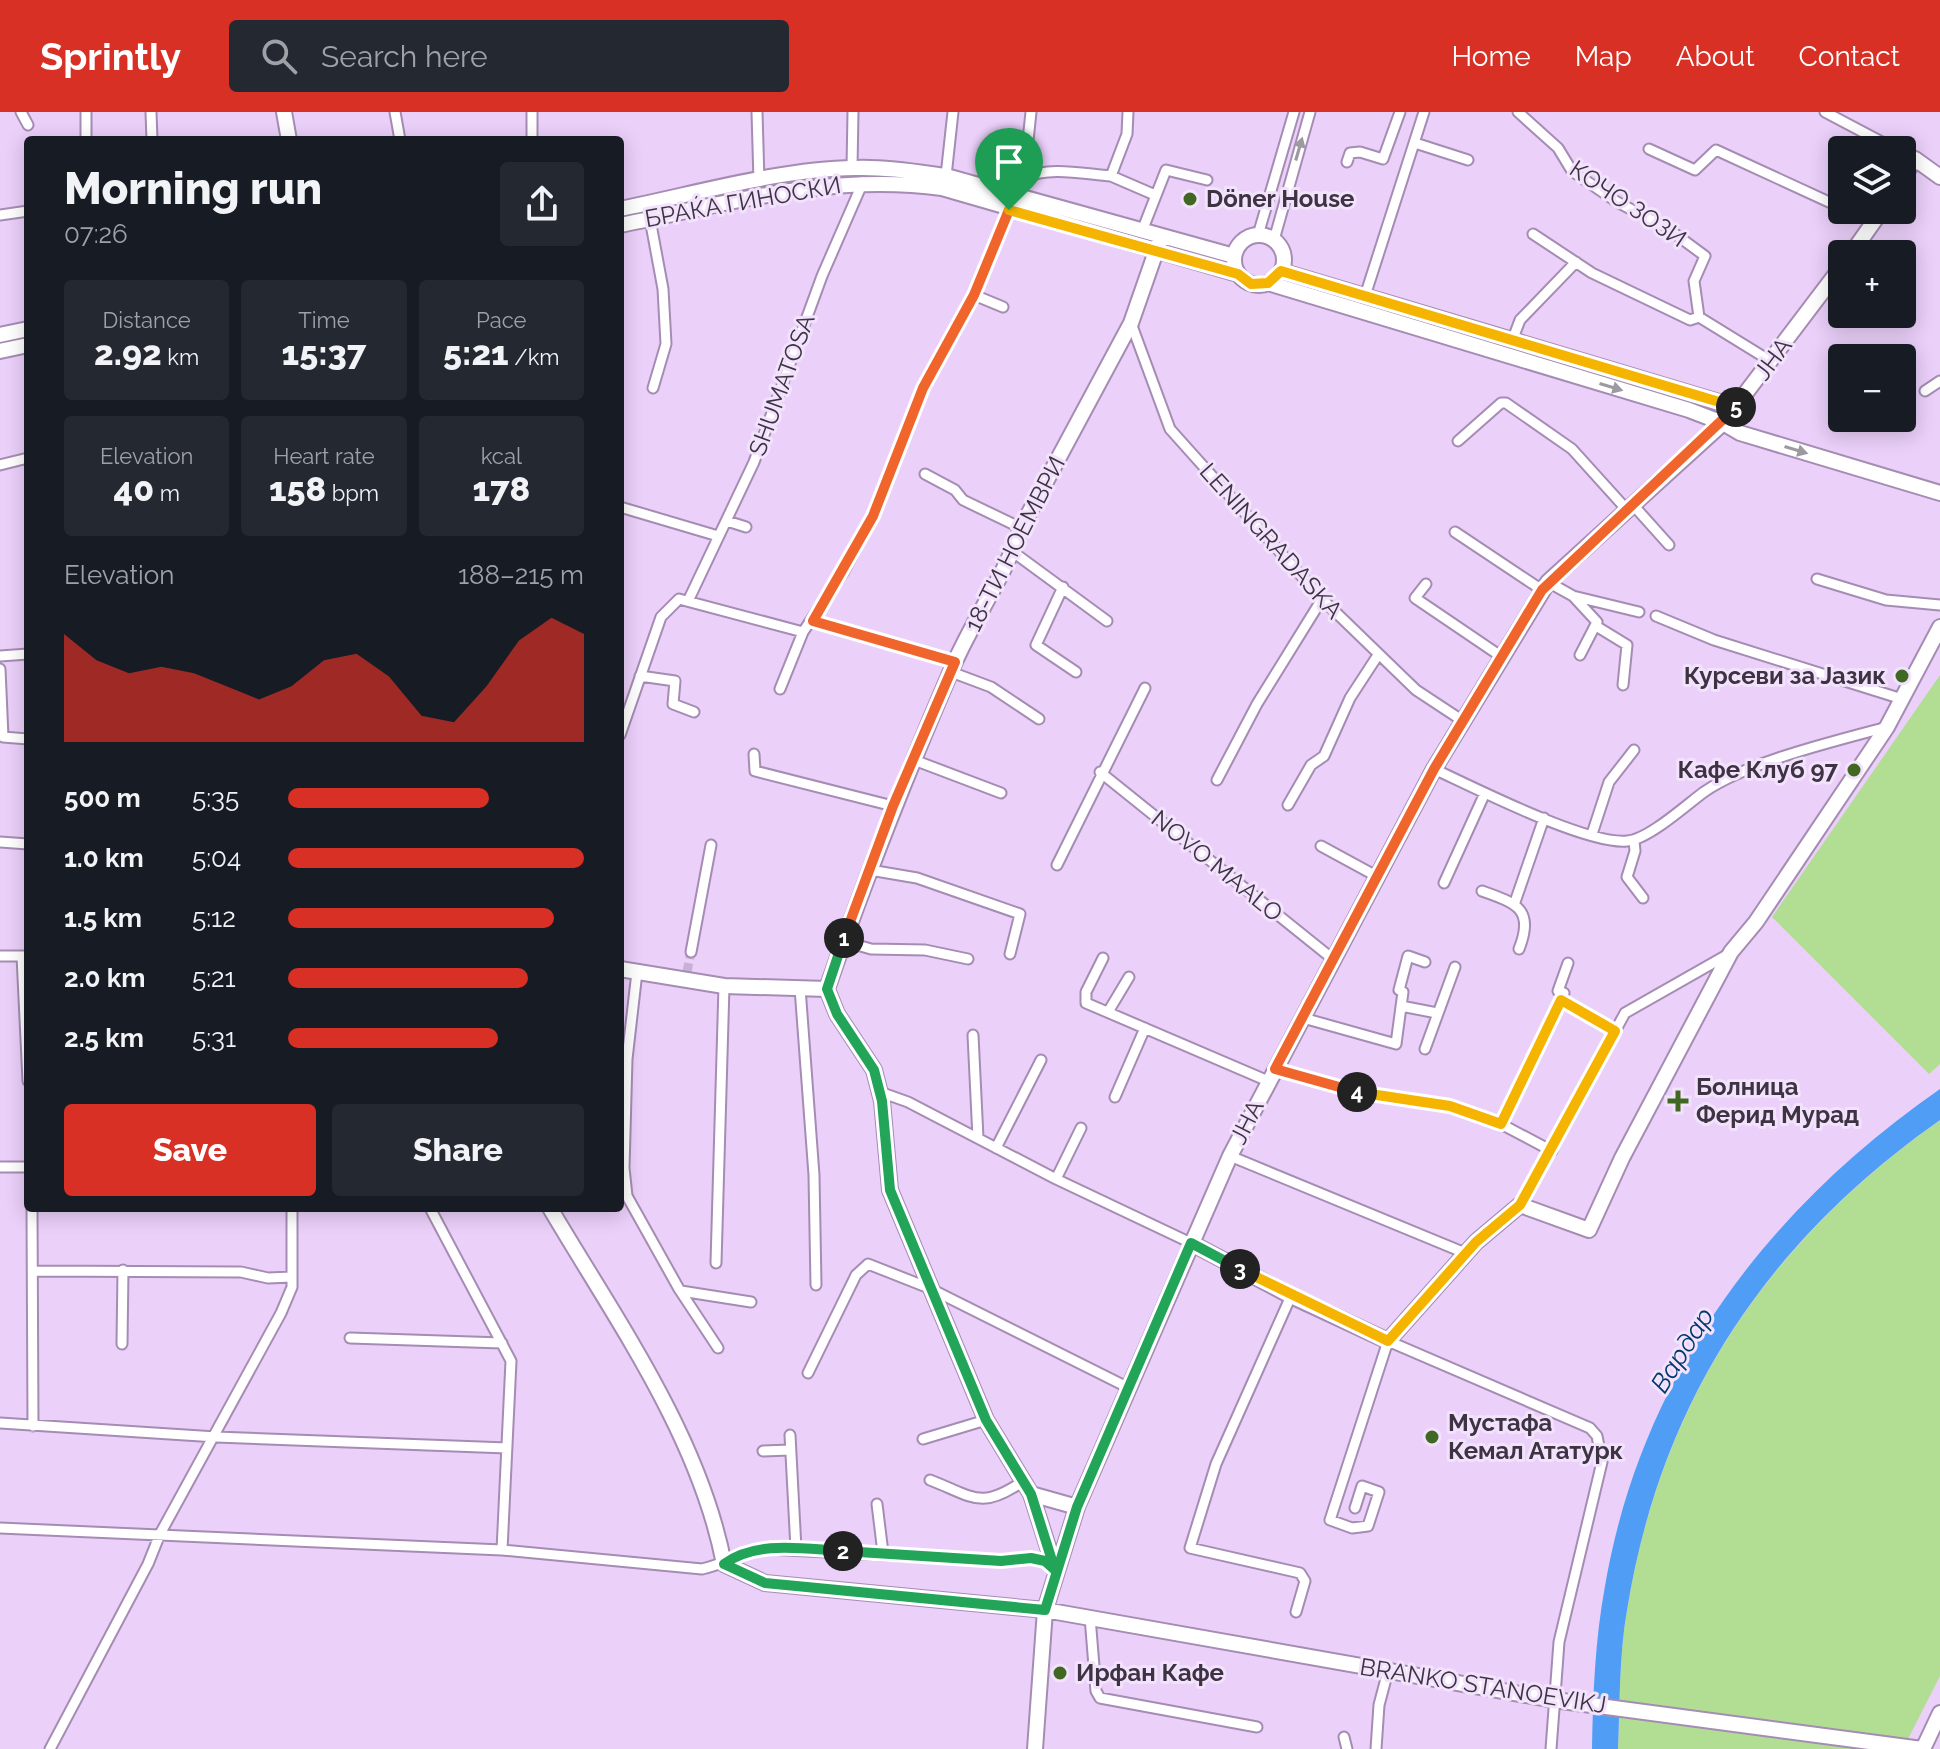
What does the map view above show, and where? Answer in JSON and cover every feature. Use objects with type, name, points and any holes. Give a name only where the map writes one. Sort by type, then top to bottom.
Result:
[{"type":"street","points":[[21,112],[28,125]]},
{"type":"street","points":[[86,112],[86,136]]},
{"type":"street","points":[[151,112],[152,136]]},
{"type":"street","points":[[284,112],[288,136]]},
{"type":"street","points":[[395,112],[399,136]]},
{"type":"street","points":[[532,112],[532,136]]},
{"type":"street","points":[[757,112],[760,182]]},
{"type":"street","points":[[853,112],[860,172]]},
{"type":"street","points":[[946,176],[953,112]]},
{"type":"street","points":[[780,689],[803,632],[813,621],[873,516],[923,388],[974,295],[1024,178],[1031,112]]},
{"type":"street","points":[[1111,176],[1127,134],[1128,112]]},
{"type":"street","points":[[1258,235],[1294,112]]},
{"type":"street","points":[[1274,240],[1310,112]]},
{"type":"street","points":[[1347,162],[1350,153],[1360,152],[1383,159],[1400,112]]},
{"type":"street","points":[[1365,296],[1424,112]]},
{"type":"street","name":"КОЧО ЗОЗИ","points":[[1518,112],[1558,148],[1572,171],[1617,202],[1667,228],[1705,256],[1694,281],[1699,317]]},
{"type":"street","points":[[1825,112],[1871,136]]},
{"type":"street","points":[[1415,143],[1468,160]]},
{"type":"street","points":[[1649,149],[1695,170],[1716,150],[1828,202]]},
{"type":"street","points":[[1916,160],[1939,174]]},
{"type":"street","points":[[1142,231],[1166,170],[1207,180]]},
{"type":"street","name":"БРАЌА ГИНОСКИ","points":[[624,208],[760,182],[860,172],[946,176],[1012,203],[1158,243],[1234,256]]},
{"type":"street","name":"БРАЌА ГИНОСКИ","points":[[624,224],[811,187],[860,172],[942,188],[1142,231],[1158,243],[1238,274],[1251,284],[1268,283],[1940,493]]},
{"type":"street","name":"SHUMATOSA","points":[[689,599],[754,462],[860,172]]},
{"type":"street","points":[[1024,178],[1036,172],[1111,176],[1155,195]]},
{"type":"street","points":[[0,215],[24,212]]},
{"type":"street","points":[[650,219],[663,289],[666,344],[653,388]]},
{"type":"street","points":[[1533,234],[1576,262],[1690,320],[1699,317],[1772,362]]},
{"type":"street","points":[[1238,274],[1234,256],[1242,241],[1258,235],[1274,240],[1283,254],[1281,271],[1268,283]]},
{"type":"street","name":"18-ТИ НОЕМВРИ","points":[[827,989],[893,806],[953,667],[1013,552],[1021,528],[1131,323],[1158,243]]},
{"type":"street","points":[[1512,341],[1520,320],[1576,262]]},
{"type":"street","points":[[1281,271],[1736,407]]},
{"type":"street","name":"ЈНА","points":[[1035,1749],[1045,1610],[1077,1507],[1230,1156],[1434,769],[1545,586],[1723,423],[1828,285]]},
{"type":"street","points":[[974,295],[1003,307]]},
{"type":"street","name":"LENINGRADASKA","points":[[1131,323],[1170,429],[1322,599],[1378,655],[1416,690],[1463,721]]},
{"type":"street","points":[[0,335],[24,330]]},
{"type":"street","points":[[0,351],[24,346]]},
{"type":"street","points":[[1925,391],[1940,381]]},
{"type":"street","points":[[1458,441],[1501,403],[1506,403],[1572,449],[1669,545]]},
{"type":"street","points":[[0,465],[24,459]]},
{"type":"street","points":[[925,474],[955,490],[963,500],[1021,528]]},
{"type":"street","points":[[624,508],[718,536]]},
{"type":"street","points":[[727,521],[746,527]]},
{"type":"street","points":[[1455,532],[1545,586],[1639,612]]},
{"type":"street","points":[[1013,552],[1107,621]]},
{"type":"street","points":[[1817,579],[1886,600],[1940,605]]},
{"type":"street","points":[[1426,584],[1415,598],[1502,657]]},
{"type":"street","points":[[1063,587],[1036,645],[1076,672]]},
{"type":"street","points":[[1573,596],[1597,622],[1580,655]]},
{"type":"street","points":[[624,723],[661,617],[679,599],[689,599],[803,632]]},
{"type":"street","points":[[1217,780],[1257,704],[1322,599]]},
{"type":"street","points":[[1656,616],[1714,640],[1902,699]]},
{"type":"street","points":[[813,621],[953,667],[991,687],[1039,719]]},
{"type":"street","points":[[1596,626],[1627,645],[1623,685]]},
{"type":"street","points":[[1520,1205],[1589,1230],[1622,1158],[1731,952],[1887,727],[1940,627]]},
{"type":"street","points":[[0,656],[24,654]]},
{"type":"street","points":[[1288,805],[1311,765],[1324,756],[1350,698],[1378,655]]},
{"type":"street","points":[[0,669],[1,737],[24,739]]},
{"type":"street","points":[[640,676],[675,681],[673,704],[694,712]]},
{"type":"street","points":[[1057,865],[1100,772],[1145,688]]},
{"type":"street","points":[[1434,769],[1544,818],[1615,841],[1634,841],[1716,784],[1814,747],[1887,727]]},
{"type":"street","points":[[1592,834],[1609,782],[1634,750]]},
{"type":"street","points":[[754,754],[755,771],[893,806]]},
{"type":"street","points":[[914,760],[1001,793]]},
{"type":"street","name":"NOVO MAALO","points":[[1100,772],[1334,960]]},
{"type":"street","points":[[1444,883],[1485,793]]},
{"type":"street","points":[[1515,902],[1544,818]]},
{"type":"street","points":[[1634,841],[1635,851],[1627,877],[1643,898]]},
{"type":"street","points":[[0,842],[24,844]]},
{"type":"street","points":[[691,952],[711,845]]},
{"type":"street","points":[[1321,846],[1378,877]]},
{"type":"street","points":[[870,870],[917,878],[1020,914],[1010,954]]},
{"type":"street","points":[[1482,891],[1515,902],[1525,922],[1519,949]]},
{"type":"street","points":[[843,941],[871,949],[925,950],[968,959]]},
{"type":"street","points":[[1355,1508],[1362,1486],[1379,1492],[1368,1526],[1352,1528],[1330,1520],[1388,1341],[1491,1226],[1520,1205],[1625,1013],[1731,952]]},
{"type":"street","points":[[0,956],[24,956]]},
{"type":"street","points":[[1303,1018],[1396,1044],[1403,992],[1399,990],[1408,956],[1425,962]]},
{"type":"street","points":[[1103,958],[1086,992],[1086,1003],[1271,1075],[1450,1106],[1501,1124],[1552,1151]]},
{"type":"street","points":[[1501,1124],[1564,993],[1558,991],[1568,963]]},
{"type":"street","points":[[1425,1049],[1455,967]]},
{"type":"street","points":[[624,970],[687,976],[724,986],[827,989],[837,1014],[874,1070],[880,1092],[890,1190],[986,1420],[1031,1494],[1055,1570]]},
{"type":"street","points":[[637,972],[627,1059],[624,1168],[627,1196],[681,1291],[718,1348]]},
{"type":"street","points":[[1108,1012],[1129,977]]},
{"type":"street","points":[[716,1263],[724,986]]},
{"type":"street","points":[[800,988],[814,1175],[816,1285]]},
{"type":"street","points":[[1561,1000],[1615,1031]]},
{"type":"street","points":[[1401,1006],[1437,1013]]},
{"type":"street","points":[[1115,1097],[1145,1028]]},
{"type":"street","points":[[973,1035],[978,1138]]},
{"type":"street","points":[[996,1148],[1041,1060]]},
{"type":"street","points":[[880,1092],[908,1102],[1291,1296],[1590,1428],[1597,1436],[1602,1462],[1559,1642],[1560,1671],[1554,1700],[1551,1749]]},
{"type":"street","points":[[1056,1179],[1081,1128]]},
{"type":"street","points":[[1230,1156],[1465,1253]]},
{"type":"street","points":[[0,1167],[24,1167]]},
{"type":"street","points":[[32,1212],[33,1426]]},
{"type":"street","points":[[50,1749],[148,1564],[160,1534],[216,1437],[281,1313],[292,1277],[292,1212]]},
{"type":"street","points":[[432,1212],[511,1361],[502,1550]]},
{"type":"street","points":[[552,1212],[671,1415],[717,1530],[724,1564]]},
{"type":"street","points":[[808,1373],[861,1267],[875,1265],[929,1288],[1127,1387]]},
{"type":"street","points":[[33,1271],[123,1270],[292,1277]]},
{"type":"street","points":[[122,1344],[123,1270]]},
{"type":"street","points":[[681,1291],[751,1302]]},
{"type":"street","points":[[1291,1296],[1216,1464],[1190,1548],[1300,1573],[1305,1581],[1296,1612]]},
{"type":"street","points":[[350,1338],[502,1343]]},
{"type":"street","points":[[923,1439],[986,1420]]},
{"type":"street","points":[[0,1423],[216,1437],[507,1448]]},
{"type":"street","points":[[790,1435],[796,1549]]},
{"type":"street","points":[[763,1451],[790,1450]]},
{"type":"street","points":[[930,1480],[985,1501],[997,1499],[1022,1482]]},
{"type":"street","points":[[1031,1494],[1077,1507]]},
{"type":"street","points":[[877,1504],[883,1553]]},
{"type":"street","points":[[0,1528],[502,1550],[702,1569],[724,1564],[741,1552],[796,1549],[1001,1561],[1031,1558],[1045,1561],[1055,1570]]},
{"type":"street","name":"BRANKO STANOEVIKJ","points":[[724,1564],[765,1583],[1045,1610],[1554,1700],[1923,1749]]},
{"type":"street","points":[[1090,1617],[1096,1691],[1100,1698],[1257,1727]]},
{"type":"street","points":[[1376,1749],[1379,1705],[1388,1671]]},
{"type":"street","points":[[1923,1749],[1940,1713]]},
{"type":"street","points":[[1344,1737],[1347,1749]]},
{"type":"green space","points":[[1940,675],[1940,1064],[1929,1074],[1772,917]]},
{"type":"green space","points":[[1940,1120],[1940,1676],[1903,1749],[1618,1749],[1624,1627],[1643,1534],[1666,1462],[1696,1395],[1732,1332],[1774,1273],[1823,1218],[1879,1167]]},
{"type":"water","points":[[1940,1089],[1940,1120],[1878,1167],[1823,1218],[1774,1273],[1731,1332],[1695,1395],[1666,1462],[1643,1534],[1624,1627],[1618,1749],[1592,1749],[1594,1687],[1605,1586],[1623,1509],[1648,1437],[1681,1368],[1721,1304],[1767,1244],[1820,1188],[1877,1136]]},
{"type":"tunnel","points":[[687,972],[691,952]]},
{"type":"place","name":"Döner House","points":[[1190,199]]},
{"type":"place","name":"Курсеви за Јазик","points":[[1902,676]]},
{"type":"place","name":"Кафе Клуб 97","points":[[1854,770]]},
{"type":"place","name":"Болница Ферид Мурад","points":[[1678,1101]]},
{"type":"place","name":"Мустафа Кемал Ататурк","points":[[1432,1437]]},
{"type":"place","name":"Ирфан Кафе","points":[[1060,1673]]},
{"type":"route","points":[[1009,210],[1238,274],[1251,284],[1268,283],[1281,271],[1736,407],[1723,423],[1542,590],[1434,769],[1275,1069],[1356,1092],[1450,1106],[1501,1124],[1542,1033],[1561,1000],[1615,1031],[1552,1151],[1520,1205],[1491,1226],[1388,1341],[1291,1296],[1191,1243],[1077,1507],[1045,1610],[765,1583],[750,1579],[724,1564],[741,1552],[796,1549],[1001,1561],[1031,1558],[1045,1561],[1055,1570],[1031,1494],[986,1420],[890,1190],[882,1101],[874,1070],[837,1014],[827,989],[893,806],[955,662],[885,639],[813,621],[873,516],[923,388],[942,348],[974,295],[1009,210]]},
{"type":"water label","name":"Вардар","points":[[1682,1350]]}]
